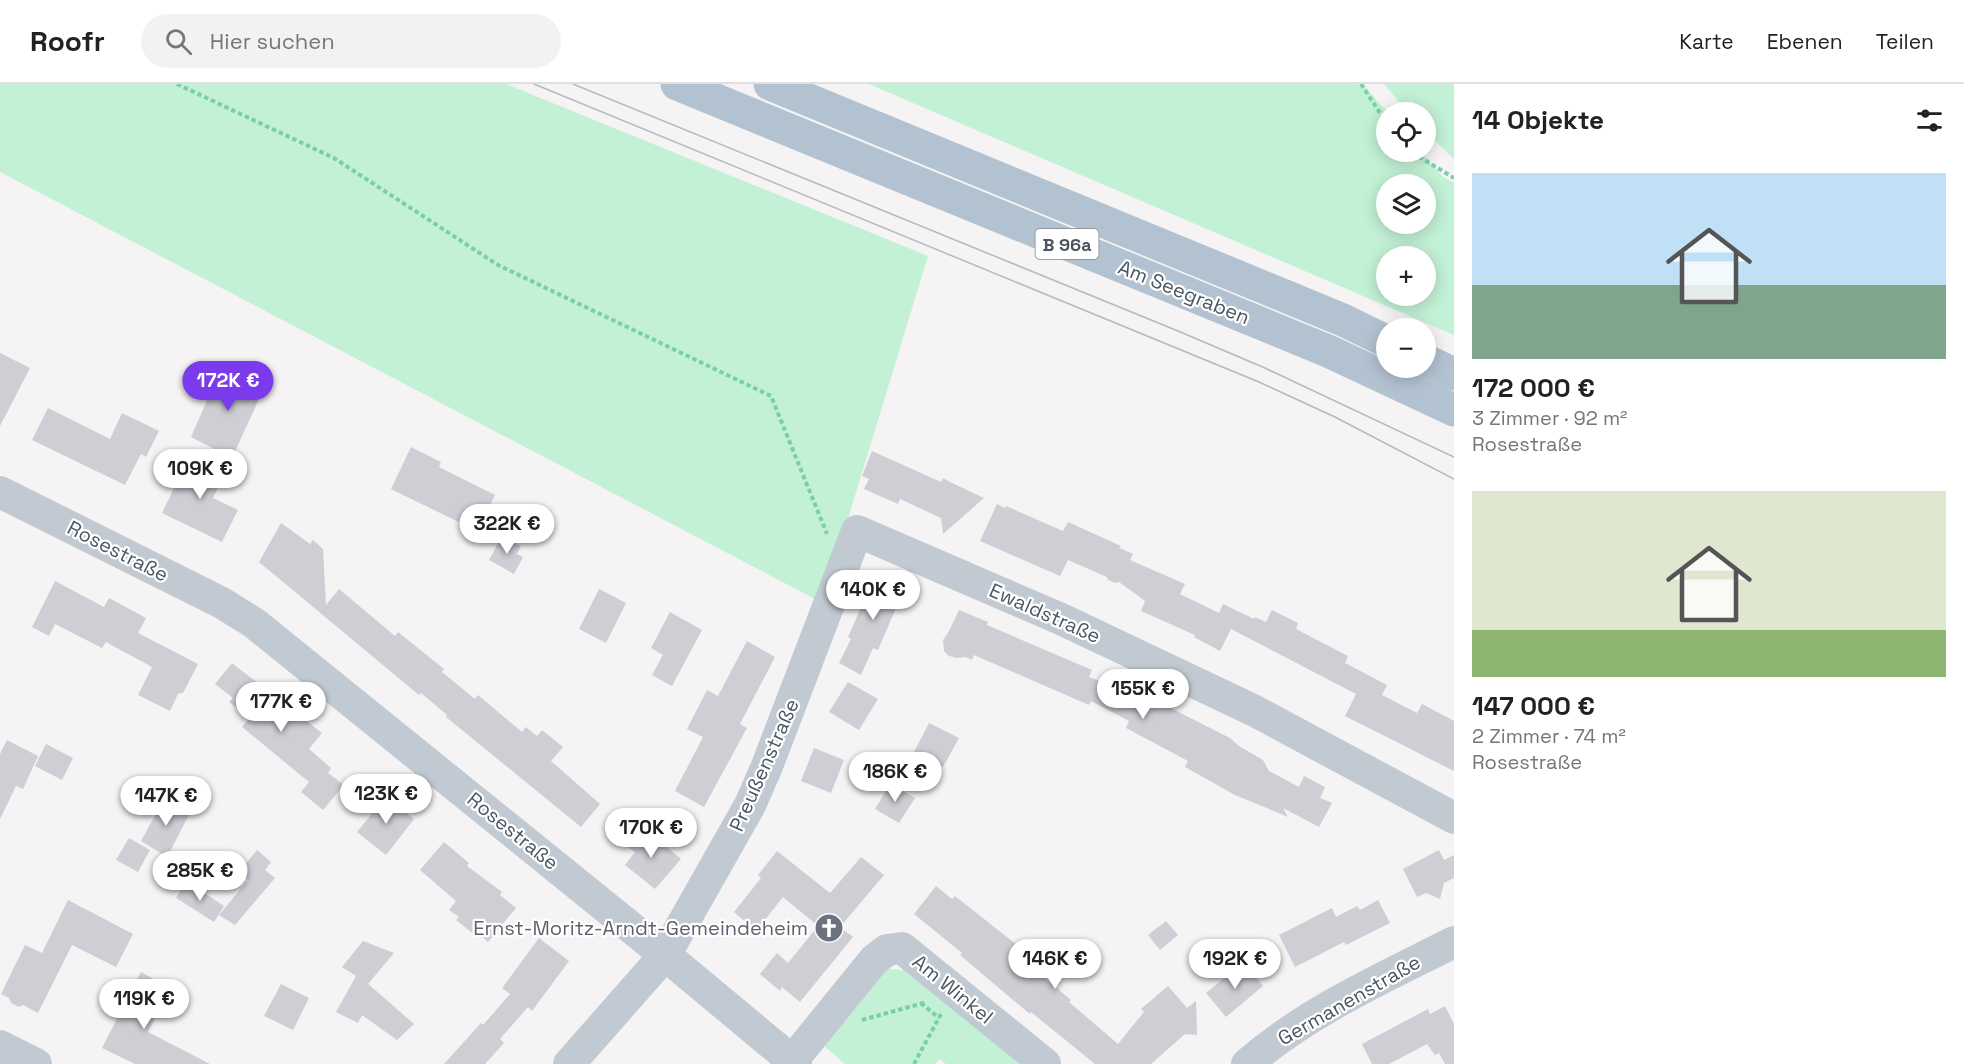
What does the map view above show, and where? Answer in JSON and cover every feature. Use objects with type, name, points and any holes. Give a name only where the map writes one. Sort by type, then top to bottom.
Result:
[{"type":"main road","name":"Am Seegraben","points":[[678,84],[1328,351],[1454,410]]},
{"type":"main road","name":"Am Seegraben","points":[[770,84],[1331,315],[1376,336]]},
{"type":"main road","points":[[1436,365],[1454,374]]},
{"type":"street","name":"Rosestraße","points":[[0,492],[222,603],[254,623],[665,954],[794,1063]]},
{"type":"street","name":"Preußenstraße","points":[[570,1064],[665,954],[750,805],[856,531]]},
{"type":"street","name":"Ewaldstraße","points":[[856,531],[1061,619],[1255,711],[1454,818]]},
{"type":"street","name":"Germanenstraße","points":[[1247,1064],[1269,1045],[1314,1015],[1454,942]]},
{"type":"street","name":"Am Winkel","points":[[794,1063],[874,960],[887,950],[902,948],[948,1001],[1045,1064]]},
{"type":"street","points":[[0,1046],[36,1064]]},
{"type":"path","points":[[177,84],[334,158],[498,264],[771,396],[842,571]]},
{"type":"path","points":[[1361,84],[1376,107]]},
{"type":"path","points":[[1428,162],[1454,178]]},
{"type":"path","points":[[858,1021],[921,1004],[948,1001]]},
{"type":"path","points":[[921,1004],[948,1001]]},
{"type":"path","points":[[914,1064],[948,1001]]},
{"type":"green space","points":[[0,84],[506,84],[928,256],[847,522],[819,601],[0,172]]},
{"type":"green space","points":[[869,84],[1363,84],[1378,102],[1376,102],[1376,162],[1430,162],[1443,177],[1454,183],[1454,335],[1436,327],[1436,318],[1414,318],[1386,306],[1436,306],[1436,246],[1376,246],[1376,302]]},
{"type":"green space","points":[[1384,84],[1454,84],[1454,159],[1436,142],[1436,102],[1399,102]]},
{"type":"green space","points":[[883,968],[908,971],[1032,1064],[946,1064],[939,1059],[935,1064],[845,1064],[822,1044]]},
{"type":"building","points":[[0,353],[30,368],[0,426]]},
{"type":"building","points":[[222,366],[265,386],[232,458],[191,437]]},
{"type":"building","points":[[48,408],[110,439],[122,413],[159,431],[146,457],[141,454],[125,485],[32,440]]},
{"type":"building","points":[[411,447],[441,462],[439,467],[495,495],[477,531],[391,489]]},
{"type":"building","points":[[192,451],[223,476],[213,498],[238,510],[222,542],[162,513]]},
{"type":"building","points":[[872,451],[941,482],[943,478],[984,498],[943,534],[941,518],[900,499],[898,504],[864,489],[869,479],[862,476]]},
{"type":"building","points":[[997,504],[1063,531],[1068,522],[1121,546],[1119,548],[1133,554],[1130,560],[1185,584],[1180,594],[1219,613],[1223,604],[1254,619],[1255,617],[1266,622],[1272,610],[1298,623],[1296,629],[1348,656],[1345,663],[1387,685],[1382,695],[1417,713],[1422,704],[1454,721],[1454,771],[1345,716],[1356,694],[1231,629],[1220,651],[1194,637],[1195,635],[1141,611],[1145,601],[1119,582],[1108,580],[1107,577],[1068,560],[1060,576],[980,541]]},
{"type":"building","points":[[281,523],[310,544],[313,540],[323,549],[326,605],[339,589],[395,636],[398,632],[444,669],[442,672],[475,699],[478,695],[522,732],[526,727],[537,736],[542,730],[563,747],[551,761],[600,804],[581,827],[259,562]]},
{"type":"building","points":[[502,536],[521,546],[517,554],[523,557],[514,574],[489,560]]},
{"type":"building","points":[[876,573],[910,588],[900,610],[896,608],[878,650],[873,648],[861,675],[839,663],[851,639],[848,637]]},
{"type":"building","points":[[55,581],[104,607],[109,598],[146,618],[138,633],[198,664],[183,693],[178,694],[170,711],[138,695],[152,667],[106,642],[102,648],[55,624],[49,636],[32,627]]},
{"type":"building","points":[[599,589],[626,603],[606,643],[579,629]]},
{"type":"building","points":[[959,610],[988,622],[987,625],[1092,670],[1089,677],[1130,694],[1133,689],[1230,738],[1263,760],[1269,771],[1299,787],[1304,776],[1325,787],[1320,798],[1332,803],[1319,827],[1283,808],[1288,817],[1235,795],[1185,767],[1188,761],[1126,728],[1129,721],[1091,701],[1089,705],[974,655],[972,660],[966,657],[949,656],[944,651],[943,640]]},
{"type":"building","points":[[670,612],[702,630],[672,686],[652,675],[663,655],[651,648]]},
{"type":"building","points":[[747,641],[775,657],[740,724],[747,728],[704,807],[675,791],[703,737],[687,729],[707,690],[718,696]]},
{"type":"building","points":[[232,663],[322,733],[309,749],[331,768],[328,773],[344,785],[323,810],[301,792],[309,782],[242,727],[250,718],[229,702],[233,698],[215,684]]},
{"type":"building","points":[[848,682],[878,699],[859,730],[829,712]]},
{"type":"building","points":[[929,723],[959,738],[943,767],[914,752]]},
{"type":"building","points":[[7,740],[38,756],[23,789],[16,786],[0,819],[0,754]]},
{"type":"building","points":[[46,744],[73,758],[62,780],[35,766]]},
{"type":"building","points":[[814,748],[844,760],[831,793],[801,781]]},
{"type":"building","points":[[890,784],[915,798],[899,823],[875,809]]},
{"type":"building","points":[[388,794],[400,803],[400,808],[414,819],[386,855],[357,832]]},
{"type":"building","points":[[171,800],[191,811],[167,857],[141,841],[162,803],[168,806]]},
{"type":"building","points":[[644,828],[681,859],[655,889],[625,865],[635,852],[628,847]]},
{"type":"building","points":[[129,838],[150,850],[138,872],[116,860]]},
{"type":"building","points":[[444,842],[469,863],[467,866],[502,892],[500,895],[516,908],[488,942],[478,933],[476,936],[456,920],[459,917],[449,910],[456,901],[420,870]]},
{"type":"building","points":[[257,850],[271,862],[265,870],[275,878],[235,925],[219,915],[248,880],[239,872]]},
{"type":"building","points":[[1439,850],[1444,860],[1454,855],[1454,878],[1444,883],[1440,899],[1426,893],[1417,897],[1403,869]]},
{"type":"building","name":"Ernst-Moritz-Arndt-Gemeindeheim","points":[[777,851],[830,893],[861,857],[884,875],[840,927],[853,937],[800,1002],[782,987],[780,991],[760,974],[777,953],[788,963],[818,926],[783,897],[756,931],[734,912],[761,878],[758,875]]},
{"type":"building","points":[[186,881],[224,906],[214,922],[176,898]]},
{"type":"building","points":[[936,886],[952,899],[955,896],[1022,949],[1017,955],[1071,1000],[1069,1002],[1118,1044],[1144,1012],[1141,1009],[1168,986],[1187,1008],[1196,1001],[1197,1035],[1185,1034],[1151,1064],[1095,1064],[1013,1000],[960,955],[962,953],[914,914]]},
{"type":"building","points":[[68,900],[133,934],[116,967],[72,945],[38,1013],[23,1005],[19,1007],[11,1003],[9,998],[1,994],[25,945],[42,953]]},
{"type":"building","points":[[1378,900],[1390,923],[1346,945],[1344,942],[1295,967],[1279,935],[1332,908],[1336,917],[1357,906],[1360,910]]},
{"type":"building","points":[[1166,921],[1178,935],[1160,950],[1148,935]]},
{"type":"building","points":[[539,938],[569,961],[532,1011],[528,1007],[500,1039],[504,1043],[485,1064],[444,1064],[510,994],[502,988]]},
{"type":"building","points":[[363,941],[394,953],[368,984],[414,1024],[397,1040],[362,1015],[358,1023],[336,1012],[356,976],[342,967]]},
{"type":"building","points":[[1244,962],[1263,986],[1226,1017],[1206,993]]},
{"type":"building","points":[[141,972],[164,985],[158,998],[164,1001],[148,1032],[210,1064],[135,1064],[102,1048]]},
{"type":"building","points":[[281,984],[309,998],[293,1030],[264,1016]]},
{"type":"building","points":[[1445,1006],[1454,1024],[1454,1064],[1445,1064],[1439,1053],[1435,1055],[1427,1044],[1389,1064],[1372,1064],[1362,1044],[1428,1009],[1430,1014]]},
{"type":"tram line","points":[[534,84],[1259,382],[1335,417],[1454,479]]},
{"type":"tram line","points":[[573,84],[1178,331],[1265,368],[1454,457]]},
{"type":"place","name":"Ernst-Moritz-Arndt-Gemeindeheim","points":[[829,928]]}]
